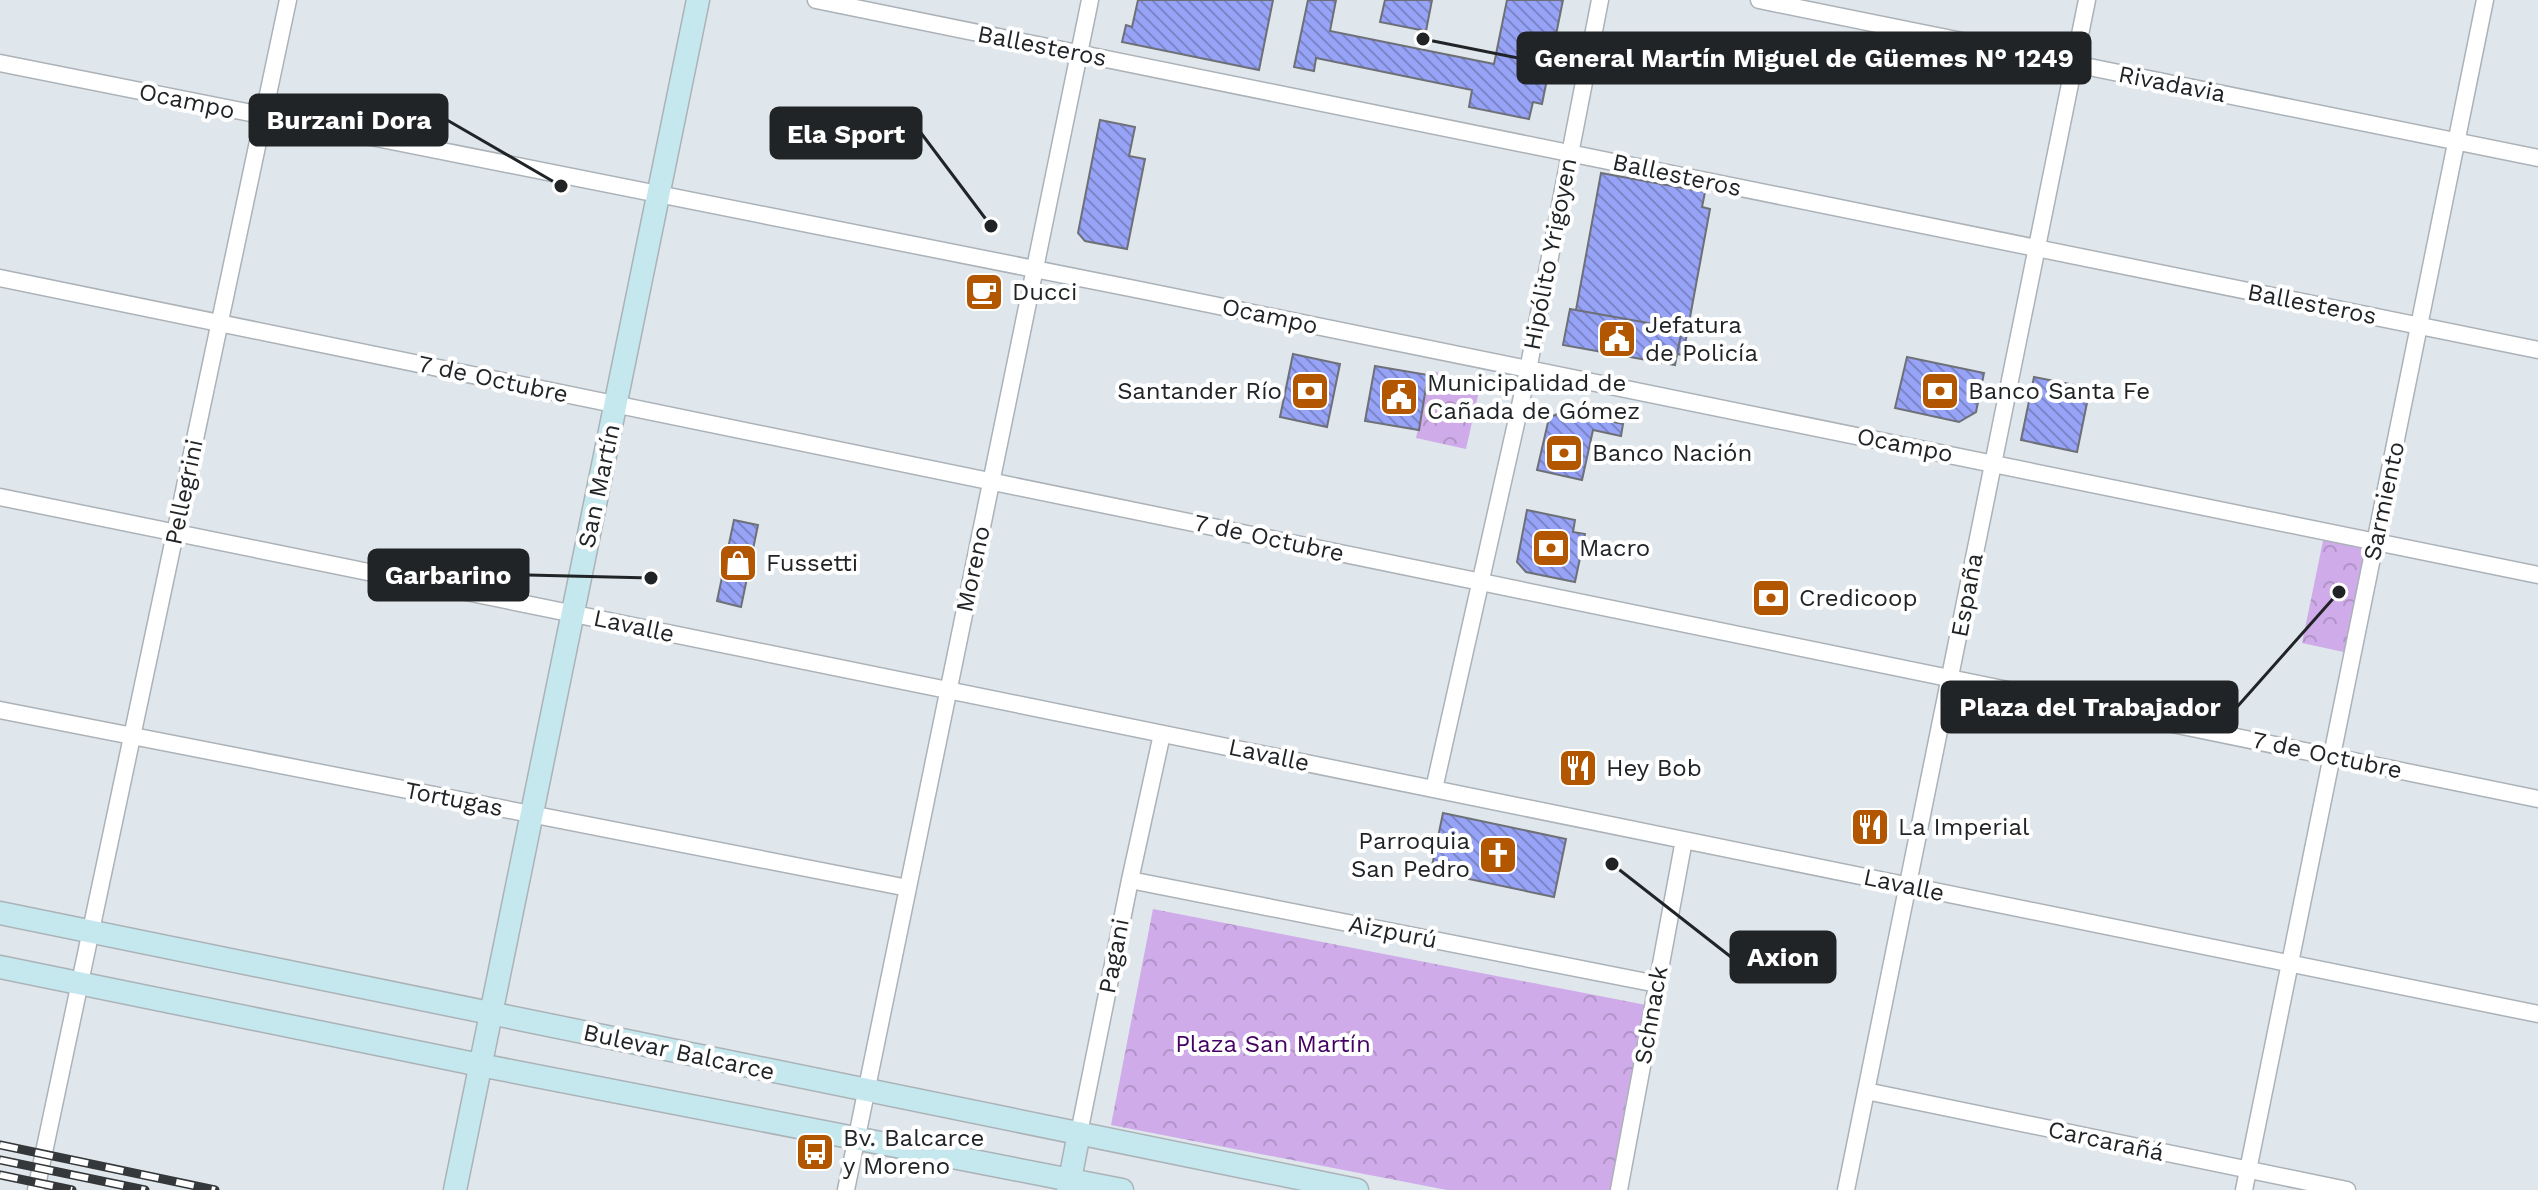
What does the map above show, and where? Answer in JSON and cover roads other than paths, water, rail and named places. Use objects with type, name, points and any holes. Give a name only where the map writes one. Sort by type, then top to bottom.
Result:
[{"type":"main road","name":"San Martín","points":[[455,1190],[698,0]]},
{"type":"main road","name":"Bulevar Balcarce","points":[[0,913],[1357,1190]]},
{"type":"main road","name":"Bulevar Balcarce","points":[[0,967],[858,1138],[1069,1184],[1122,1190]]},
{"type":"main road","name":"Pagani","points":[[1069,1184],[1079,1133]]},
{"type":"street","name":"Pellegrini","points":[[36,1190],[288,0]]},
{"type":"street","name":"Ballesteros","points":[[816,0],[2538,350]]},
{"type":"street","name":"Moreno","points":[[846,1190],[1090,0]]},
{"type":"street","name":"Hipólito Yrigoyen","points":[[1434,789],[1528,370],[1600,0]]},
{"type":"street","name":"Rivadavia","points":[[1759,0],[2538,158]]},
{"type":"street","name":"España","points":[[1846,1190],[2087,0]]},
{"type":"street","name":"Sarmiento","points":[[2244,1190],[2485,0]]},
{"type":"street","name":"Ocampo","points":[[0,63],[1035,269],[2538,575]]},
{"type":"street","name":"7 de Octubre","points":[[0,278],[2538,799]]},
{"type":"street","name":"Lavalle","points":[[0,497],[2538,1014]]},
{"type":"street","name":"Tortugas","points":[[0,710],[908,888]]},
{"type":"street","name":"Pagani","points":[[1079,1133],[1162,734]]},
{"type":"street","name":"Schnack","points":[[1619,1190],[1684,840]]},
{"type":"street","name":"Aizpurú","points":[[1130,880],[1657,984]]},
{"type":"street","name":"Carcarañá","points":[[1866,1091],[2347,1190]]},
{"type":"railway","points":[[0,1145],[215,1190]]},
{"type":"railway","points":[[0,1160],[145,1190]]},
{"type":"railway","points":[[0,1175],[72,1190]]},
{"type":"place","name":"General Martín Miguel de Güemes N° 1249","points":[[1423,39]]},
{"type":"place","name":"Burzani Dora","points":[[561,186]]},
{"type":"place","name":"Ela Sport","points":[[991,226]]},
{"type":"place","name":"Ducci","points":[[984,292]]},
{"type":"place","name":"Jefatura de Policía","points":[[1617,339]]},
{"type":"place","name":"Santander Río","points":[[1310,391]]},
{"type":"place","name":"Banco Santa Fe","points":[[1940,391]]},
{"type":"place","name":"Municipalidad de Cañada de Gómez","points":[[1399,397]]},
{"type":"place","name":"Banco Nación","points":[[1564,453]]},
{"type":"place","name":"Macro","points":[[1551,548]]},
{"type":"place","name":"Fussetti","points":[[738,563]]},
{"type":"place","name":"Garbarino","points":[[651,578]]},
{"type":"place","name":"Plaza del Trabajador","points":[[2339,592]]},
{"type":"place","name":"Credicoop","points":[[1771,598]]},
{"type":"place","name":"Hey Bob","points":[[1578,768]]},
{"type":"place","name":"La Imperial","points":[[1870,827]]},
{"type":"place","name":"Parroquia San Pedro","points":[[1498,855]]},
{"type":"place","name":"Axion","points":[[1612,864]]},
{"type":"place","name":"Bv. Balcarce y Moreno","points":[[815,1152]]},
{"type":"park label","name":"Plaza San Martín","points":[[1273,1044]]}]
